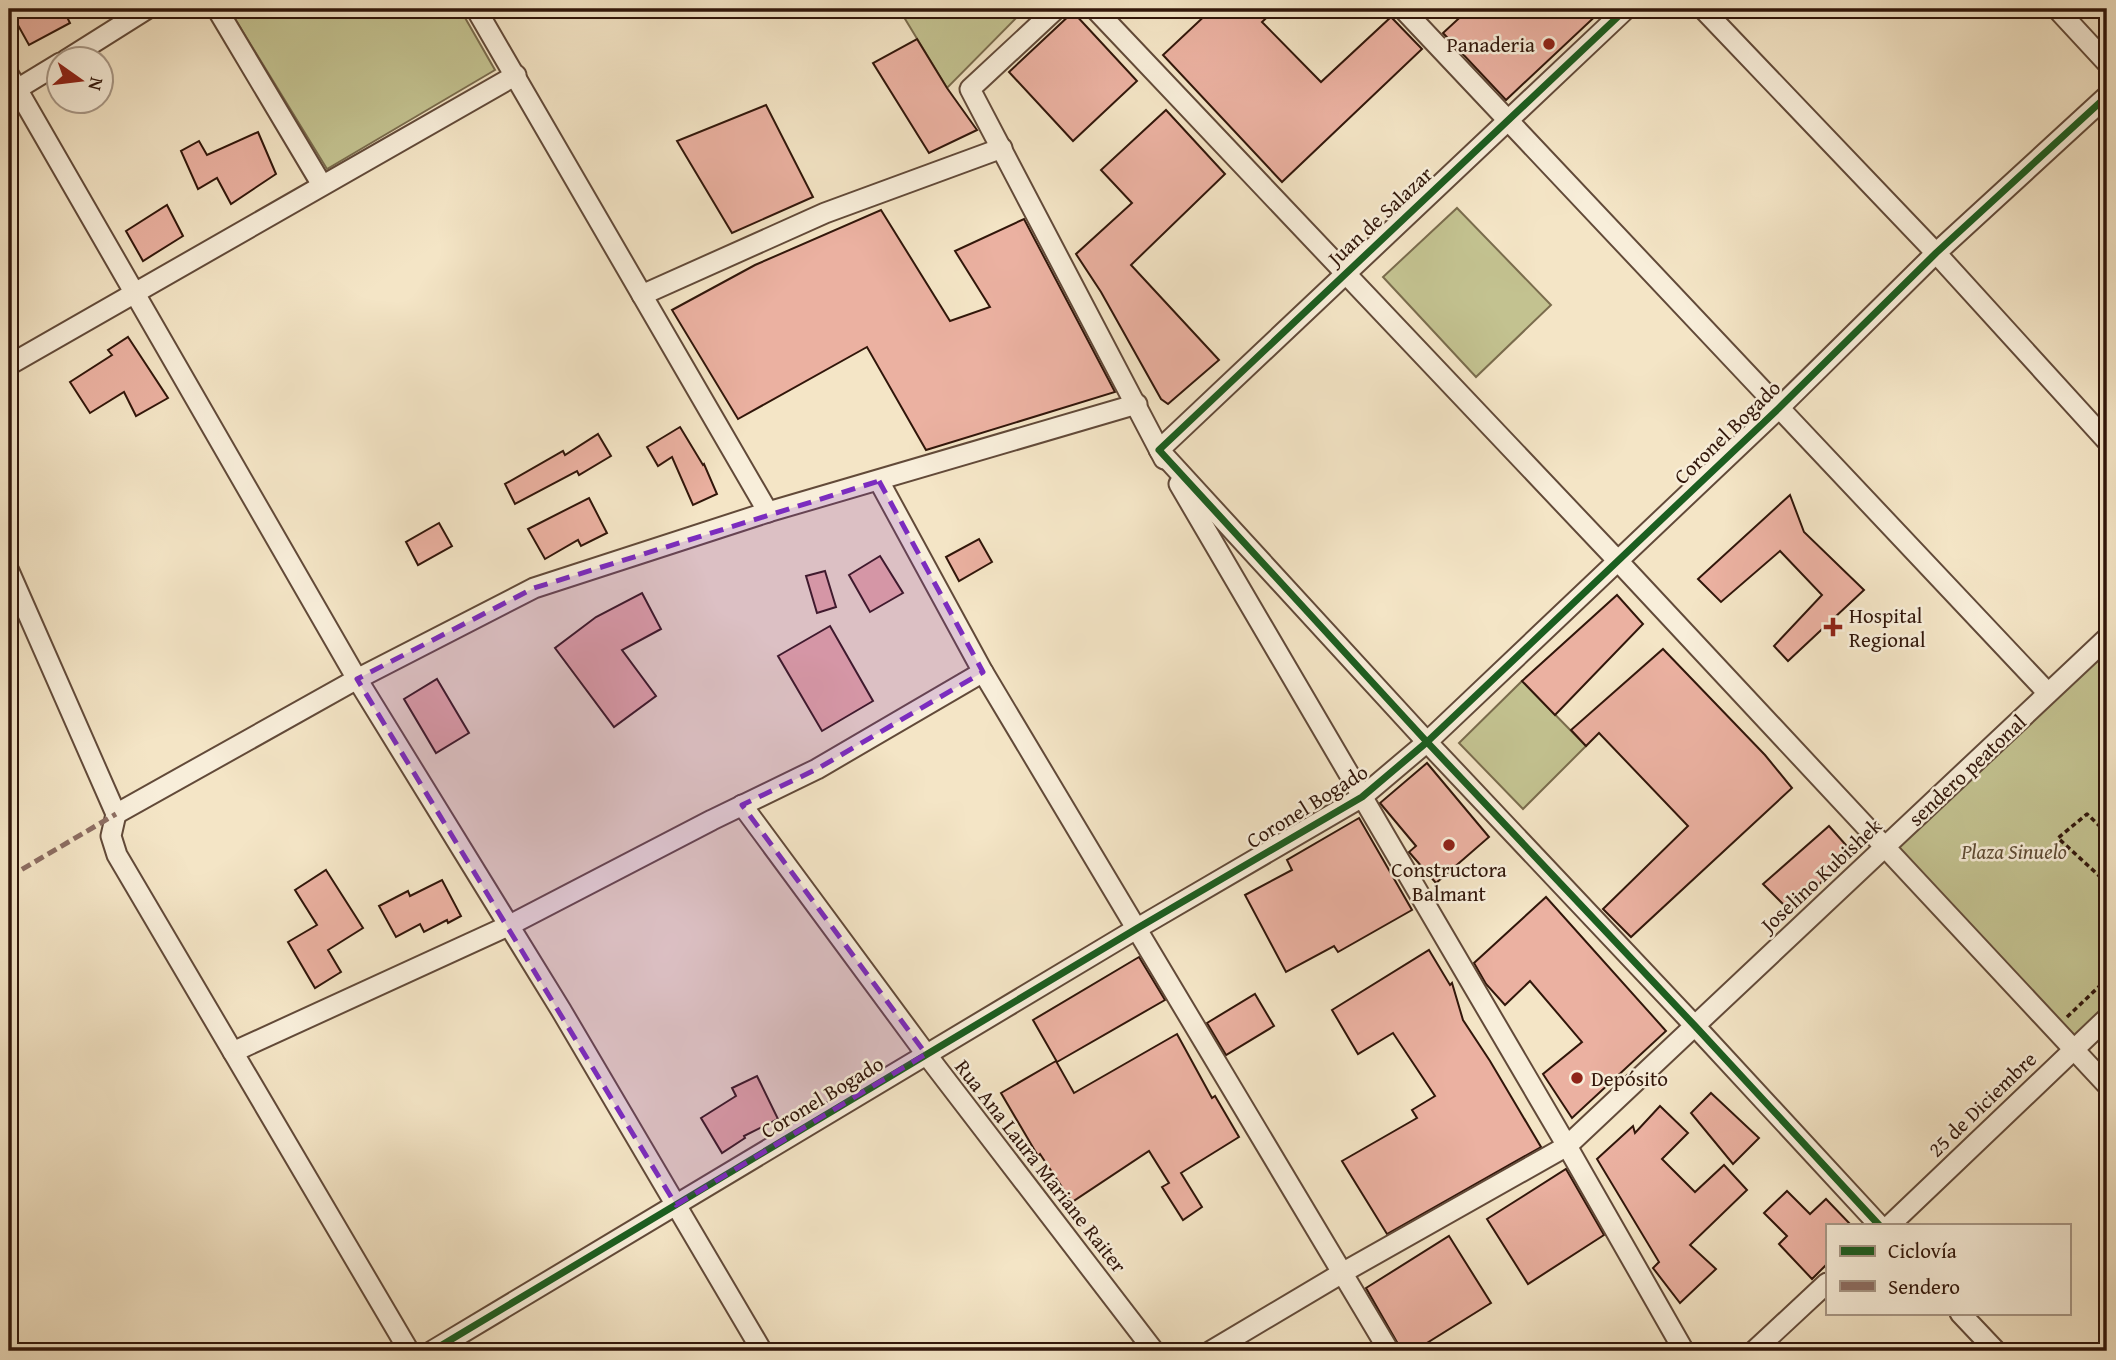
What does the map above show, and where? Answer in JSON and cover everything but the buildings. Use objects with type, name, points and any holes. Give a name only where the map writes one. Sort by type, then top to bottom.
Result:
[{"type":"street","points":[[88,46],[147,9]]},
{"type":"street","points":[[217,9],[322,185]]},
{"type":"street","points":[[476,9],[768,512]]},
{"type":"street","points":[[1056,9],[970,89],[1159,450],[1567,1146],[1684,1351]]},
{"type":"street","points":[[1095,9],[1618,561],[2107,1085]]},
{"type":"street","points":[[1403,9],[2048,693]]},
{"type":"street","name":"Juan de Salazar","points":[[1159,450],[1626,9]]},
{"type":"street","points":[[1703,9],[1936,253],[2107,441]]},
{"type":"street","points":[[2057,9],[2107,63]]},
{"type":"street","points":[[46,70],[12,86],[357,679],[561,1010],[762,1351]]},
{"type":"street","points":[[9,365],[516,75]]},
{"type":"street","name":"Coronel Bogado","points":[[432,1351],[926,1054],[1362,797],[1427,742],[1779,408],[1936,253],[2107,96]]},
{"type":"street","points":[[642,295],[825,213],[1002,148]]},
{"type":"street","points":[[116,814],[357,679],[534,588],[768,512],[1137,404]]},
{"type":"street","points":[[1159,450],[1427,742],[1878,1224]]},
{"type":"street","points":[[879,481],[983,672],[1390,1351]]},
{"type":"street","points":[[9,571],[116,814],[111,836],[117,855],[409,1351]]},
{"type":"street","name":"Joselino Kubishek","points":[[1211,1351],[1342,1273],[1567,1146],[2107,638]]},
{"type":"street","points":[[233,1052],[508,926],[817,769],[983,672]]},
{"type":"street","name":"Rua Ana Laura Mariane Raiter","points":[[742,805],[926,1054],[1154,1351]]},
{"type":"street","name":"25 de Diciembre","points":[[1891,1224],[2107,1018]]},
{"type":"street","points":[[1754,1351],[1826,1284]]},
{"type":"street","points":[[1961,1314],[1996,1351]]},
{"type":"path","points":[[2107,833],[2087,814],[2058,838],[2107,883]]},
{"type":"path","points":[[2066,1018],[2107,979]]},
{"type":"highlighted area","points":[[879,481],[983,672],[817,769],[742,805],[926,1054],[676,1205],[357,679],[534,588]]},
{"type":"green space","points":[[229,9],[460,9],[495,70],[327,169]]},
{"type":"green space","points":[[899,9],[1025,9],[947,88]]},
{"type":"green space","points":[[1457,208],[1551,305],[1476,377],[1383,277]]},
{"type":"green space","name":"Plaza Sinuelo","points":[[2107,638],[2107,1018],[2073,1049],[1885,847]]},
{"type":"green space","points":[[1522,681],[1586,746],[1523,809],[1459,743]]},
{"type":"marked path","points":[[9,877],[116,814]]},
{"type":"cycle path","points":[[1626,9],[1159,450],[1427,742],[1878,1224]]},
{"type":"cycle path","points":[[432,1351],[1136,929],[1362,797],[1427,742],[1779,408],[1936,253],[2107,96]]},
{"type":"place","name":"Panaderia","points":[[1549,44]]},
{"type":"place","name":"Hospital Regional","points":[[1833,627]]},
{"type":"place","name":"Constructora Balmant","points":[[1449,845]]},
{"type":"place","name":"Depósito","points":[[1577,1078]]}]
